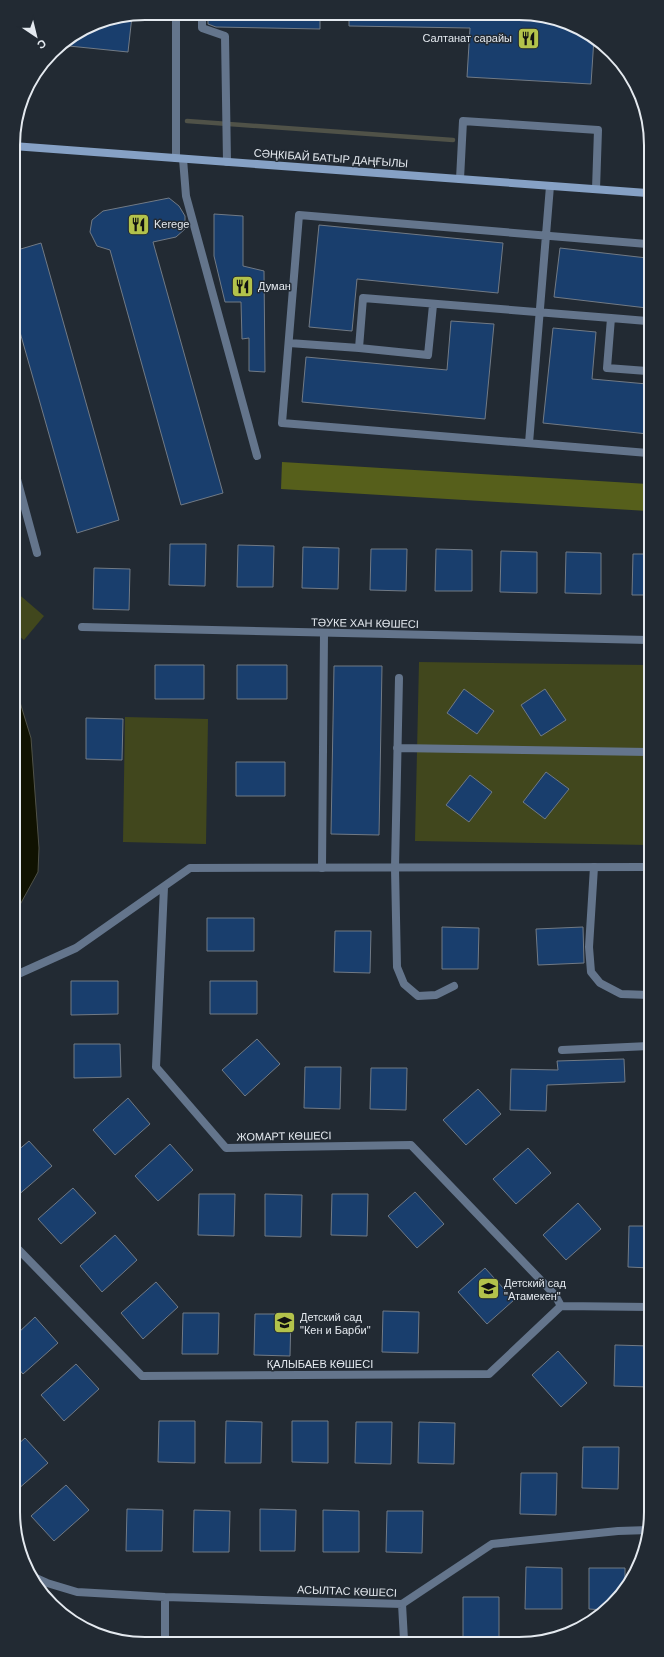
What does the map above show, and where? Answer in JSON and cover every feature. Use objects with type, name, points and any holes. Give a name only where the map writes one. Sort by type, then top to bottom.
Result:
[{"type":"main road","name":"СӘҢКІБАЙ БАТЫР ДАҢҒЫЛЫ","points":[[20,147],[644,193]]},
{"type":"street","points":[[176,20],[179,158],[186,196],[257,456]]},
{"type":"street","points":[[202,20],[202,28],[225,36],[227,162]]},
{"type":"street","points":[[460,179],[463,121],[598,130],[596,189]]},
{"type":"street","points":[[529,443],[550,186]]},
{"type":"street","points":[[644,244],[300,215],[282,423],[644,453]]},
{"type":"street","points":[[359,348],[364,298],[433,305],[644,321]]},
{"type":"street","points":[[289,343],[428,355],[433,305]]},
{"type":"street","points":[[611,318],[607,368],[644,371]]},
{"type":"street","points":[[20,490],[37,553]]},
{"type":"street","name":"ТӘУКЕ ХАН КӨШЕСІ","points":[[82,627],[644,640]]},
{"type":"street","points":[[322,868],[324,633]]},
{"type":"street","points":[[399,678],[396,868],[397,967],[404,984],[418,996],[436,995],[454,986]]},
{"type":"street","points":[[398,748],[644,752]]},
{"type":"street","points":[[594,867],[589,947],[591,972],[600,983],[621,994],[644,995]]},
{"type":"street","points":[[20,973],[76,948],[190,868],[644,867]]},
{"type":"street","name":"ЖОМАРТ КӨШЕСІ","points":[[164,886],[156,1067],[226,1148],[411,1145],[555,1295],[560,1306]]},
{"type":"street","points":[[562,1050],[644,1046]]},
{"type":"street","name":"ҚАЛЫБАЕВ КӨШЕСІ","points":[[20,1251],[142,1376],[489,1374],[560,1306]]},
{"type":"street","points":[[560,1306],[644,1307]]},
{"type":"street","name":"АСЫЛТАС КӨШЕСІ","points":[[41,1580],[77,1592],[165,1597],[402,1604],[492,1544],[618,1531],[643,1530]]},
{"type":"street","points":[[165,1597],[166,1637]]},
{"type":"street","points":[[402,1604],[404,1637]]},
{"type":"green space","points":[[282,462],[644,484],[644,511],[281,489]]},
{"type":"green space","points":[[20,595],[44,616],[24,640],[20,637]]},
{"type":"green space","points":[[419,662],[644,665],[644,845],[415,841]]},
{"type":"green space","points":[[125,717],[208,719],[206,844],[123,842]]},
{"type":"shaded area","points":[[20,702],[31,738],[39,848],[38,872],[20,905]]},
{"type":"building","points":[[208,20],[320,20],[320,29],[216,27],[208,24]]},
{"type":"building","points":[[349,20],[519,20],[544,22],[574,33],[594,45],[591,84],[467,77],[470,28],[349,26]]},
{"type":"building","points":[[131,21],[128,52],[69,46],[97,29],[120,22]]},
{"type":"building","points":[[169,198],[179,206],[185,216],[185,229],[176,237],[153,242],[223,493],[181,505],[110,250],[97,246],[90,232],[92,220],[103,211]]},
{"type":"building","name":"Думан","points":[[214,214],[243,216],[243,266],[264,271],[265,372],[249,371],[249,338],[242,339],[241,302],[225,302],[214,256]]},
{"type":"building","points":[[319,225],[503,243],[498,293],[357,279],[352,331],[309,327]]},
{"type":"building","points":[[41,243],[119,520],[77,533],[20,332],[20,249]]},
{"type":"building","points":[[560,248],[644,258],[644,308],[554,297]]},
{"type":"building","points":[[451,321],[494,324],[485,419],[302,402],[306,357],[447,370]]},
{"type":"building","points":[[553,328],[596,332],[592,379],[644,384],[644,434],[543,423]]},
{"type":"building","points":[[170,544],[206,544],[205,586],[169,585]]},
{"type":"building","points":[[238,545],[274,546],[273,587],[237,587]]},
{"type":"building","points":[[303,547],[339,548],[338,589],[302,588]]},
{"type":"building","points":[[371,549],[407,549],[406,591],[370,590]]},
{"type":"building","points":[[436,549],[472,550],[472,591],[435,591]]},
{"type":"building","points":[[501,551],[537,552],[537,593],[500,592]]},
{"type":"building","points":[[566,552],[601,553],[601,594],[565,593]]},
{"type":"building","points":[[633,554],[644,554],[644,595],[632,595]]},
{"type":"building","points":[[94,568],[130,569],[129,610],[93,609]]},
{"type":"building","points":[[155,665],[204,665],[204,699],[155,699]]},
{"type":"building","points":[[237,665],[287,665],[287,699],[237,699]]},
{"type":"building","points":[[334,666],[382,666],[379,835],[331,834]]},
{"type":"building","points":[[464,689],[494,711],[477,734],[447,713]]},
{"type":"building","points":[[545,689],[566,720],[541,736],[521,705]]},
{"type":"building","points":[[86,718],[123,719],[122,760],[86,759]]},
{"type":"building","points":[[236,762],[285,762],[285,796],[236,796]]},
{"type":"building","points":[[546,772],[569,789],[545,819],[523,802]]},
{"type":"building","points":[[470,775],[492,792],[469,822],[446,805]]},
{"type":"building","points":[[207,918],[254,918],[254,951],[207,951]]},
{"type":"building","points":[[442,927],[479,928],[478,969],[442,969]]},
{"type":"building","points":[[583,927],[584,963],[538,965],[536,929]]},
{"type":"building","points":[[335,931],[371,931],[370,973],[334,972]]},
{"type":"building","points":[[71,981],[118,981],[118,1014],[71,1015]]},
{"type":"building","points":[[210,981],[257,981],[257,1014],[210,1014]]},
{"type":"building","points":[[257,1039],[280,1064],[245,1096],[222,1070]]},
{"type":"building","points":[[74,1044],[120,1044],[121,1077],[74,1078]]},
{"type":"building","points":[[624,1059],[625,1082],[547,1085],[546,1111],[510,1110],[511,1069],[558,1070],[557,1061]]},
{"type":"building","points":[[305,1067],[341,1067],[340,1109],[304,1108]]},
{"type":"building","points":[[371,1068],[407,1068],[406,1110],[370,1109]]},
{"type":"building","points":[[478,1089],[501,1114],[466,1145],[443,1120]]},
{"type":"building","points":[[128,1098],[150,1124],[115,1155],[93,1130]]},
{"type":"building","points":[[29,1141],[52,1166],[20,1194],[20,1149]]},
{"type":"building","points":[[170,1144],[193,1170],[158,1201],[135,1176]]},
{"type":"building","points":[[528,1148],[551,1173],[516,1204],[493,1179]]},
{"type":"building","points":[[73,1188],[96,1213],[61,1244],[38,1219]]},
{"type":"building","points":[[415,1192],[444,1224],[417,1248],[388,1216]]},
{"type":"building","points":[[199,1194],[235,1194],[234,1236],[198,1235]]},
{"type":"building","points":[[265,1194],[302,1195],[301,1237],[265,1236]]},
{"type":"building","points":[[332,1194],[368,1194],[367,1236],[331,1235]]},
{"type":"building","points":[[578,1203],[601,1229],[566,1260],[543,1235]]},
{"type":"building","points":[[629,1226],[644,1226],[644,1268],[628,1267]]},
{"type":"building","points":[[115,1235],[137,1260],[102,1292],[80,1266]]},
{"type":"building","points":[[485,1268],[514,1300],[487,1324],[458,1292]]},
{"type":"building","points":[[156,1282],[178,1307],[143,1339],[121,1313]]},
{"type":"building","points":[[383,1311],[419,1312],[418,1353],[382,1352]]},
{"type":"building","points":[[183,1313],[219,1313],[218,1354],[182,1354]]},
{"type":"building","points":[[255,1314],[291,1314],[290,1356],[254,1355]]},
{"type":"building","points":[[35,1317],[58,1343],[23,1374],[20,1370],[20,1331]]},
{"type":"building","points":[[615,1345],[644,1346],[644,1387],[614,1386]]},
{"type":"building","points":[[558,1351],[587,1383],[561,1407],[532,1375]]},
{"type":"building","points":[[76,1364],[99,1389],[64,1421],[41,1395]]},
{"type":"building","points":[[159,1421],[195,1421],[195,1463],[158,1462]]},
{"type":"building","points":[[226,1421],[262,1422],[261,1463],[225,1463]]},
{"type":"building","points":[[292,1421],[328,1421],[328,1463],[292,1462]]},
{"type":"building","points":[[356,1422],[392,1422],[391,1464],[355,1463]]},
{"type":"building","points":[[419,1422],[455,1423],[454,1464],[418,1463]]},
{"type":"building","points":[[25,1438],[48,1463],[20,1487],[20,1442]]},
{"type":"building","points":[[583,1447],[619,1447],[618,1489],[582,1488]]},
{"type":"building","points":[[521,1473],[557,1473],[556,1515],[520,1514]]},
{"type":"building","points":[[66,1485],[89,1510],[54,1541],[31,1516]]},
{"type":"building","points":[[127,1509],[163,1510],[162,1551],[126,1551]]},
{"type":"building","points":[[260,1509],[296,1510],[295,1551],[260,1551]]},
{"type":"building","points":[[194,1510],[230,1511],[229,1552],[193,1552]]},
{"type":"building","points":[[323,1510],[359,1511],[359,1552],[323,1552]]},
{"type":"building","points":[[387,1511],[423,1511],[422,1553],[386,1552]]},
{"type":"building","points":[[526,1567],[562,1568],[562,1609],[525,1609]]},
{"type":"building","points":[[589,1568],[625,1568],[625,1578],[613,1594],[597,1609],[589,1609]]},
{"type":"building","points":[[463,1597],[499,1597],[499,1637],[463,1637]]},
{"type":"waterway","points":[[187,121],[453,140]]},
{"type":"place","name":"Салтанат сарайы","points":[[528,38]]},
{"type":"place","name":"Kerege","points":[[138,224]]},
{"type":"place","name":"Думан","points":[[243,286]]},
{"type":"place","name":"Детский сад \"Атамекен\"","points":[[488,1289]]},
{"type":"place","name":"Детский сад \"Кен и Барби\"","points":[[284,1323]]}]
